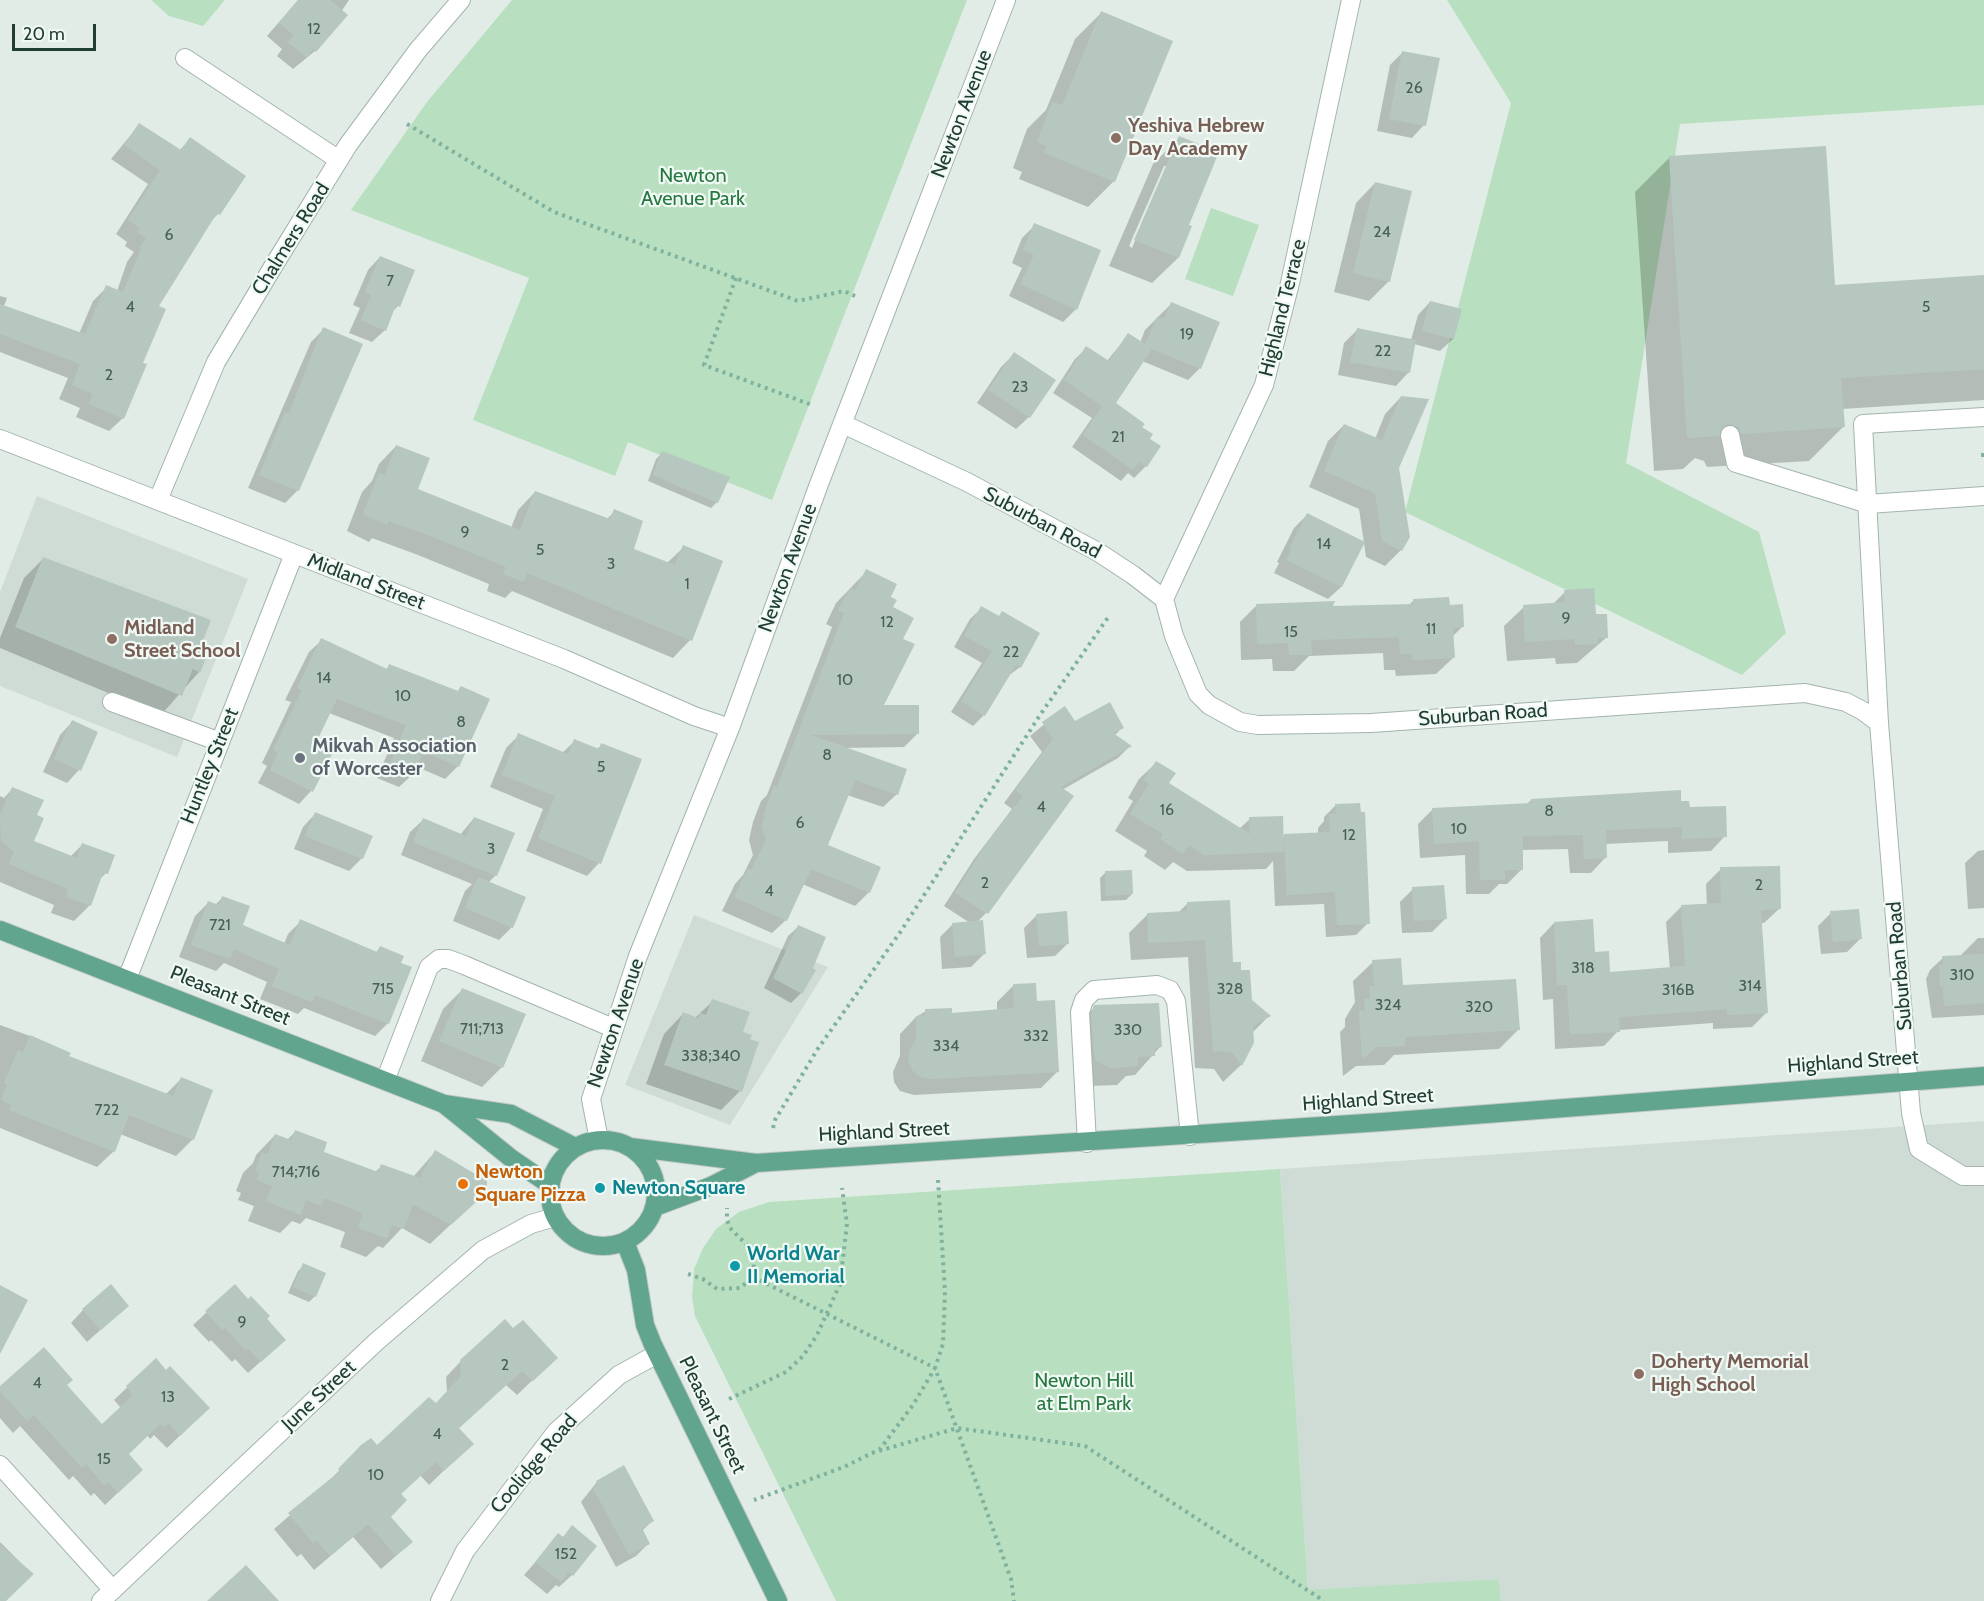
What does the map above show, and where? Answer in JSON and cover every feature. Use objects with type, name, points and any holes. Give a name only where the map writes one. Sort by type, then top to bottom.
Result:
[{"type":"main road","name":"Pleasant Street","points":[[0,930],[444,1104],[511,1114],[575,1148]]},
{"type":"main road","name":"Highland Street","points":[[630,1147],[756,1163],[834,1156],[936,1153],[1190,1136],[1984,1076]]},
{"type":"main road","name":"Pleasant Street","points":[[444,1104],[512,1159],[550,1185]]},
{"type":"main road","points":[[598,1140],[615,1141],[630,1147],[647,1163],[656,1184],[655,1207],[644,1228],[625,1242],[609,1247],[593,1246],[578,1241],[564,1231],[555,1217],[550,1202],[550,1185],[555,1170],[563,1157],[575,1148],[598,1140]]},
{"type":"main road","name":"Highland Street","points":[[655,1207],[711,1186],[756,1163]]},
{"type":"main road","name":"Pleasant Street","points":[[625,1242],[641,1292],[645,1325],[657,1354],[778,1601]]},
{"type":"street","name":"Chalmers Road","points":[[158,500],[216,362],[339,160],[418,50],[461,0]]},
{"type":"street","name":"Newton Avenue","points":[[598,1140],[591,1099],[638,956],[730,728],[843,424],[1006,0]]},
{"type":"street","name":"Highland Terrace","points":[[1164,599],[1264,386],[1290,283],[1351,0]]},
{"type":"street","points":[[185,58],[339,160]]},
{"type":"street","points":[[1879,723],[1863,424],[1984,417]]},
{"type":"street","name":"Suburban Road","points":[[843,424],[967,482],[1098,552],[1164,599],[1174,636],[1198,694],[1224,715],[1258,725],[1371,723],[1805,693],[1846,702],[1879,723],[1911,1113],[1918,1149],[1963,1176],[1984,1176]]},
{"type":"street","points":[[1730,435],[1736,463],[1868,504],[1984,496]]},
{"type":"street","name":"Midland Street","points":[[0,439],[553,655],[694,716],[730,728]]},
{"type":"street","name":"Huntley Street","points":[[127,979],[294,554]]},
{"type":"street","points":[[112,702],[220,742]]},
{"type":"street","points":[[385,1081],[429,967],[439,959],[448,959],[464,965],[613,1028]]},
{"type":"street","points":[[1087,1143],[1080,1012],[1084,1000],[1094,990],[1104,989],[1157,986],[1170,990],[1176,1001],[1190,1136]]},
{"type":"street","name":"June Street","points":[[107,1595],[376,1342],[483,1250],[531,1224],[555,1217]]},
{"type":"street","name":"Coolidge Road","points":[[440,1601],[465,1551],[556,1432],[619,1375],[657,1354]]},
{"type":"street","points":[[0,1465],[107,1595]]},
{"type":"path","points":[[407,124],[554,212],[798,301],[844,291],[855,296]]},
{"type":"path","points":[[736,278],[704,364],[812,405]]},
{"type":"path","points":[[773,1128],[775,1120],[817,1050],[901,932],[1040,715],[1109,616]]},
{"type":"path","points":[[733,1508],[844,1467],[880,1449],[913,1405],[935,1368],[942,1344],[945,1292],[938,1180]]},
{"type":"path","points":[[729,1399],[786,1372],[802,1356],[827,1313],[840,1284],[847,1224],[842,1188]]},
{"type":"path","points":[[688,1274],[703,1279],[717,1289],[740,1288],[753,1277],[754,1261],[746,1244],[730,1228],[727,1208]]},
{"type":"path","points":[[753,1277],[935,1368],[1011,1580],[1015,1595],[1014,1601]]},
{"type":"path","points":[[872,1453],[957,1428],[1085,1446],[1324,1601]]},
{"type":"shaded area","name":"Midland Street School","points":[[37,496],[248,579],[177,757],[0,686],[0,592]]},
{"type":"shaded area","points":[[694,915],[828,967],[730,1125],[625,1085]]},
{"type":"shaded area","name":"Doherty Memorial High School","points":[[1984,1121],[1984,1601],[1501,1601],[1499,1579],[1308,1591],[1280,1169]]},
{"type":"green space","points":[[151,0],[225,0],[203,26],[169,16]]},
{"type":"green space","name":"Newton Avenue Park","points":[[512,0],[967,0],[772,500],[628,442],[615,476],[473,420],[529,278],[351,210],[427,102]]},
{"type":"green space","points":[[1447,0],[1984,0],[1984,105],[1680,124],[1626,463],[1759,532],[1786,633],[1742,675],[1405,512],[1511,103]]},
{"type":"green space","points":[[1211,208],[1259,225],[1233,296],[1185,279]]},
{"type":"green space","name":"Newton Hill at Elm Park","points":[[1280,1169],[1308,1590],[1499,1579],[1501,1601],[836,1601],[695,1316],[692,1297],[694,1269],[703,1248],[716,1229],[739,1212],[769,1202]]},
{"type":"building","points":[[298,0],[330,0],[348,15],[316,52],[313,49],[307,58],[288,42],[294,35],[279,23]]},
{"type":"building","points":[[1101,11],[1173,41],[1115,182],[1044,153],[1047,146],[1037,142],[1052,102],[1062,105]]},
{"type":"building","points":[[1402,51],[1440,58],[1426,126],[1389,119]]},
{"type":"building","points":[[139,123],[181,150],[190,137],[246,176],[220,215],[217,213],[159,306],[166,309],[143,363],[147,364],[124,419],[89,404],[93,394],[72,385],[80,364],[0,334],[0,304],[85,334],[106,285],[123,292],[141,249],[139,248],[146,238],[137,232],[140,228],[128,220],[160,170],[124,145]]},
{"type":"building","points":[[1179,136],[1219,152],[1189,225],[1192,226],[1179,258],[1134,240]]},
{"type":"building","points":[[1826,146],[1835,285],[1984,275],[1984,369],[1841,378],[1845,427],[1741,434],[1738,427],[1728,424],[1722,427],[1719,436],[1687,438],[1669,156]]},
{"type":"building","points":[[1375,182],[1412,191],[1390,282],[1353,273]]},
{"type":"building","points":[[1034,223],[1101,250],[1077,310],[1020,284],[1034,255],[1023,250]]},
{"type":"building","points":[[380,256],[415,270],[400,307],[396,305],[386,331],[361,320],[371,295],[365,292]]},
{"type":"building","points":[[1430,301],[1462,309],[1454,339],[1422,331]]},
{"type":"building","points":[[1171,302],[1220,322],[1201,369],[1152,349],[1116,403],[1145,424],[1142,427],[1153,434],[1150,439],[1161,446],[1147,467],[1139,462],[1133,470],[1083,435],[1102,406],[1064,380],[1086,346],[1109,361],[1128,333],[1145,344],[1157,317],[1164,319]]},
{"type":"building","points":[[323,327],[363,344],[299,491],[259,475],[285,412],[289,413]]},
{"type":"building","points":[[1357,328],[1416,340],[1410,373],[1350,362]]},
{"type":"building","points":[[1014,352],[1056,380],[1030,418],[988,390]]},
{"type":"building","points":[[1401,396],[1429,399],[1399,468],[1410,537],[1402,551],[1382,541],[1375,493],[1324,471],[1344,424],[1382,440]]},
{"type":"building","points":[[396,445],[430,458],[418,489],[520,530],[535,491],[610,519],[614,509],[643,521],[634,549],[675,565],[683,545],[723,561],[692,641],[527,573],[524,582],[503,574],[506,567],[436,538],[389,521],[387,525],[363,514],[379,473],[385,475]]},
{"type":"building","points":[[662,451],[730,477],[718,503],[653,475]]},
{"type":"building","points":[[1307,513],[1365,542],[1342,587],[1286,560]]},
{"type":"building","points":[[43,557],[211,620],[201,646],[210,649],[200,673],[193,669],[182,696],[15,627]]},
{"type":"building","points":[[866,569],[897,584],[891,597],[897,600],[893,607],[914,618],[903,639],[915,644],[884,705],[919,705],[919,734],[811,735],[907,769],[898,795],[855,780],[828,845],[881,867],[870,893],[811,869],[787,921],[734,897],[748,868],[751,870],[766,840],[762,826],[766,807],[774,786],[777,787],[844,613],[838,610],[850,588],[855,591]]},
{"type":"building","points":[[1594,588],[1596,614],[1607,614],[1608,638],[1598,638],[1598,644],[1575,645],[1574,639],[1525,642],[1523,605],[1565,602],[1564,590]]},
{"type":"building","points":[[1449,597],[1450,605],[1463,604],[1464,627],[1453,628],[1455,658],[1412,660],[1411,654],[1400,654],[1399,637],[1311,640],[1312,655],[1289,655],[1288,643],[1257,644],[1256,604],[1335,601],[1333,606],[1413,604],[1413,599]]},
{"type":"building","points":[[981,606],[999,616],[1002,611],[1040,633],[1021,668],[1016,665],[985,716],[961,701],[992,651],[964,636]]},
{"type":"building","points":[[321,638],[387,669],[389,664],[458,691],[461,686],[490,699],[459,767],[423,751],[413,776],[389,765],[406,725],[337,699],[315,745],[332,754],[313,792],[270,770],[278,753],[273,750],[302,690],[297,688]]},
{"type":"building","points":[[1110,702],[1124,728],[1113,733],[1132,746],[1061,787],[1074,796],[988,914],[955,893],[986,844],[1023,796],[1015,790],[1053,739],[1042,722],[1065,706],[1075,721]]},
{"type":"building","points":[[72,720],[98,732],[81,771],[54,759]]},
{"type":"building","points":[[518,733],[568,754],[574,739],[599,749],[601,743],[642,759],[601,864],[538,838],[555,796],[502,775]]},
{"type":"building","points":[[1156,761],[1176,773],[1169,783],[1250,834],[1249,817],[1283,816],[1284,852],[1204,855],[1189,845],[1183,854],[1160,839],[1163,834],[1130,814],[1149,784],[1143,780]]},
{"type":"building","points":[[12,787],[44,800],[37,815],[44,818],[34,841],[77,858],[82,843],[115,855],[108,874],[103,873],[91,906],[66,897],[68,889],[9,864],[14,852],[1,841],[0,815]]},
{"type":"building","points":[[1681,790],[1681,801],[1689,801],[1690,807],[1726,806],[1727,837],[1682,839],[1682,827],[1606,830],[1607,858],[1584,859],[1583,835],[1523,836],[1523,870],[1505,870],[1505,880],[1480,880],[1479,841],[1434,844],[1432,808],[1531,803],[1531,799]]},
{"type":"building","points":[[1360,803],[1361,812],[1365,812],[1370,924],[1337,925],[1335,892],[1287,895],[1284,834],[1330,832],[1329,814],[1336,814],[1335,804]]},
{"type":"building","points":[[315,812],[373,836],[363,859],[305,836]]},
{"type":"building","points":[[474,817],[515,833],[497,876],[413,842],[423,818],[466,836]]},
{"type":"building","points":[[1780,866],[1781,909],[1761,910],[1768,1013],[1727,1015],[1727,1009],[1619,1017],[1620,1032],[1570,1034],[1567,985],[1557,985],[1554,922],[1593,919],[1595,952],[1609,951],[1610,972],[1685,966],[1681,905],[1721,903],[1720,867]]},
{"type":"building","points":[[1132,870],[1133,894],[1106,896],[1105,871]]},
{"type":"building","points":[[478,877],[526,897],[513,928],[465,908]]},
{"type":"building","points":[[1444,885],[1447,919],[1414,921],[1412,887]]},
{"type":"building","points":[[222,896],[250,906],[243,925],[290,945],[300,919],[377,952],[380,946],[404,956],[401,963],[412,967],[389,1024],[315,995],[312,1002],[272,986],[279,969],[234,949],[230,959],[191,945],[208,901],[219,905]]},
{"type":"building","points":[[1230,900],[1233,962],[1241,962],[1241,970],[1250,970],[1252,1000],[1271,1016],[1253,1026],[1254,1043],[1242,1066],[1232,1052],[1213,1051],[1205,940],[1148,943],[1147,913],[1187,911],[1187,902]]},
{"type":"building","points":[[1859,909],[1862,939],[1833,942],[1830,911]]},
{"type":"building","points":[[1067,911],[1069,944],[1039,946],[1036,914]]},
{"type":"building","points":[[983,920],[986,954],[955,957],[952,923]]},
{"type":"building","points":[[798,925],[826,937],[813,968],[816,970],[802,994],[773,978]]},
{"type":"building","points":[[1984,954],[1984,1003],[1944,1006],[1939,965],[1943,965],[1942,956]]},
{"type":"building","points":[[1401,958],[1403,985],[1516,979],[1520,1030],[1405,1037],[1405,1046],[1377,1047],[1362,1059],[1359,1011],[1365,1011],[1364,999],[1370,998],[1369,986],[1374,986],[1372,960]]},
{"type":"building","points":[[1036,983],[1037,1001],[1055,1000],[1059,1072],[931,1079],[921,1077],[912,1070],[908,1060],[910,1049],[916,1039],[916,1016],[925,1015],[925,1009],[952,1008],[952,1013],[1014,1008],[1013,984]]},
{"type":"building","points":[[462,988],[526,1014],[503,1068],[439,1041]]},
{"type":"building","points":[[712,999],[750,1012],[743,1032],[752,1035],[750,1039],[759,1042],[742,1092],[664,1065],[683,1012],[698,1018],[700,1013],[706,1015]]},
{"type":"building","points":[[1159,1003],[1162,1047],[1155,1048],[1155,1056],[1138,1057],[1138,1066],[1110,1068],[1096,1061],[1091,1014],[1094,1005]]},
{"type":"building","points":[[30,1035],[71,1053],[69,1056],[173,1096],[181,1077],[213,1090],[194,1140],[129,1115],[115,1152],[9,1110],[11,1105],[1,1100],[7,1085],[4,1083],[18,1050],[23,1052]]},
{"type":"building","points":[[295,1130],[327,1142],[324,1152],[378,1172],[381,1164],[420,1178],[435,1150],[487,1181],[487,1192],[451,1225],[413,1204],[404,1229],[392,1225],[387,1238],[358,1228],[363,1213],[324,1198],[321,1206],[306,1200],[301,1215],[266,1201],[272,1186],[257,1180],[259,1173],[255,1171],[262,1152],[268,1154],[275,1134],[291,1140]]},
{"type":"building","points":[[303,1263],[326,1273],[316,1297],[293,1287]]},
{"type":"building","points":[[111,1284],[129,1306],[101,1330],[82,1309]]},
{"type":"building","points":[[235,1284],[248,1299],[251,1296],[270,1316],[267,1319],[286,1340],[261,1362],[248,1348],[245,1350],[225,1328],[222,1330],[205,1311]]},
{"type":"building","points":[[0,1285],[28,1300],[0,1354]]},
{"type":"building","points":[[505,1319],[513,1328],[523,1320],[558,1358],[533,1381],[522,1371],[459,1428],[474,1444],[444,1471],[436,1462],[401,1494],[407,1500],[391,1517],[413,1542],[396,1556],[368,1524],[330,1556],[316,1540],[313,1543],[288,1513],[340,1471],[338,1469],[361,1445],[371,1438],[377,1445],[429,1397],[436,1403],[461,1376],[460,1360]]},
{"type":"building","points":[[44,1347],[73,1380],[67,1385],[102,1424],[133,1395],[126,1386],[156,1358],[166,1370],[170,1366],[210,1408],[180,1436],[168,1423],[164,1427],[160,1424],[129,1454],[143,1470],[118,1493],[108,1482],[104,1485],[86,1464],[82,1468],[34,1415],[27,1421],[0,1391],[0,1386]]},
{"type":"building","points":[[624,1465],[654,1521],[642,1528],[650,1544],[629,1555],[593,1488],[598,1485],[596,1481]]},
{"type":"building","points":[[572,1525],[597,1546],[573,1576],[569,1572],[561,1582],[535,1562],[558,1533],[563,1537]]},
{"type":"building","points":[[0,1545],[34,1574],[6,1601],[0,1601]]},
{"type":"building","points":[[246,1565],[279,1601],[207,1601]]},
{"type":"place","name":"Yeshiva Hebrew Day Academy","points":[[1116,138]]},
{"type":"place","name":"Midland Street School","points":[[112,639]]},
{"type":"place","name":"Mikvah Association of Worcester","points":[[300,758]]},
{"type":"place","name":"Newton Square Pizza","points":[[463,1184]]},
{"type":"place","name":"Newton Square","points":[[600,1188]]},
{"type":"place","name":"World War II Memorial","points":[[735,1266]]},
{"type":"place","name":"Doherty Memorial High School","points":[[1639,1374]]}]
